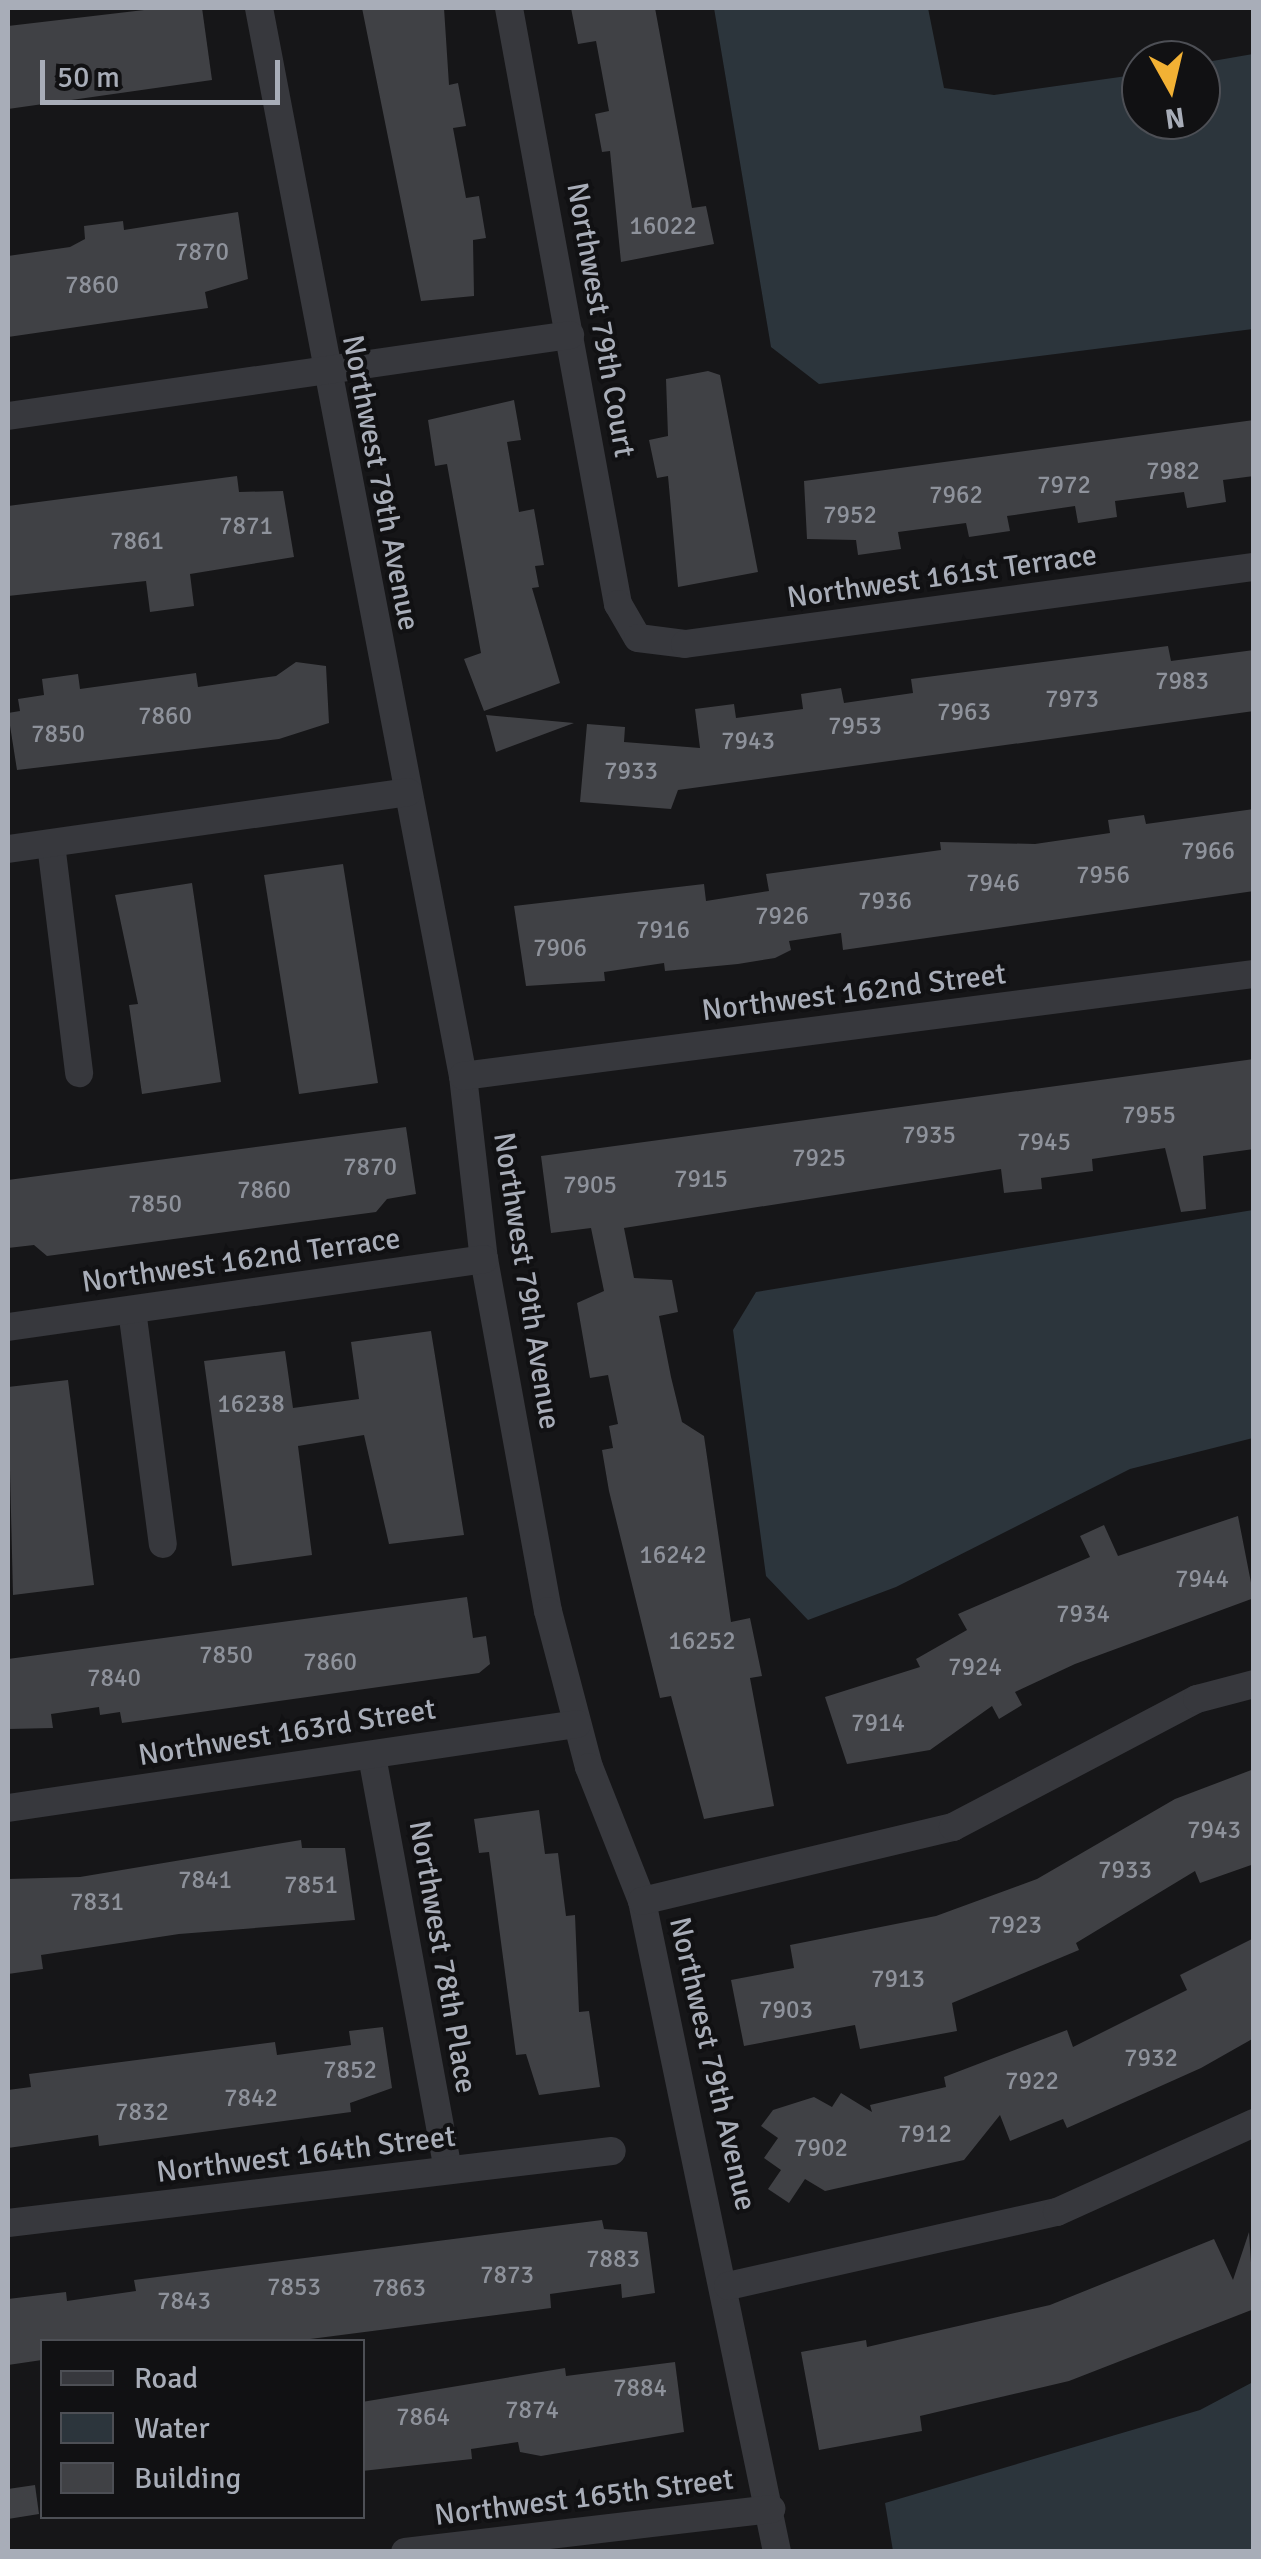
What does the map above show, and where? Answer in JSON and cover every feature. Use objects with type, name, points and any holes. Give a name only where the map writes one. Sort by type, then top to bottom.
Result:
[{"type":"street","name":"Northwest 79th Avenue","points":[[259,8],[325,373],[463,1076],[484,1260],[577,1724],[642,1901],[728,2286],[777,2552]]},
{"type":"street","name":"Northwest 79th Court","points":[[509,8],[618,604],[638,638]]},
{"type":"street","points":[[8,416],[570,335]]},
{"type":"street","name":"Northwest 161st Terrace","points":[[638,638],[685,644],[1254,567]]},
{"type":"street","points":[[8,849],[408,792]]},
{"type":"street","points":[[51,844],[79,1073]]},
{"type":"street","name":"Northwest 162nd Street","points":[[463,1076],[1254,974]]},
{"type":"street","name":"Northwest 162nd Terrace","points":[[8,1327],[484,1260]]},
{"type":"street","points":[[132,1310],[163,1544]]},
{"type":"street","points":[[642,1901],[953,1827],[1197,1699],[1254,1684]]},
{"type":"street","name":"Northwest 163rd Street","points":[[8,1808],[577,1724]]},
{"type":"street","name":"Northwest 78th Place","points":[[372,1756],[448,2170]]},
{"type":"street","points":[[728,2286],[1057,2212],[1254,2123]]},
{"type":"street","name":"Northwest 164th Street","points":[[8,2223],[612,2151]]},
{"type":"street","name":"Northwest 165th Street","points":[[405,2552],[771,2509]]},
{"type":"water","points":[[714,8],[928,8],[944,88],[994,95],[1121,77],[1121,140],[1221,140],[1221,60],[1253,54],[1253,329],[819,384],[771,347]]},
{"type":"water","points":[[1253,1210],[1253,1438],[1130,1469],[896,1587],[808,1620],[766,1576],[733,1330],[756,1292]]},
{"type":"water","points":[[1253,2382],[1253,2551],[893,2551],[885,2503],[1200,2410]]},
{"type":"building","points":[[161,8],[202,8],[212,80],[8,109],[8,26]]},
{"type":"building","points":[[362,8],[444,8],[449,85],[458,83],[466,126],[453,128],[466,198],[479,196],[486,238],[473,240],[474,296],[421,301]]},
{"type":"building","points":[[571,8],[655,8],[692,208],[706,206],[714,244],[621,262],[610,151],[602,152],[595,114],[609,111],[596,41],[578,44]]},
{"type":"building","points":[[238,212],[248,279],[205,292],[208,308],[8,337],[8,256],[70,247],[85,239],[84,226],[123,221],[124,230]]},
{"type":"building","points":[[708,371],[720,375],[758,572],[678,587],[668,476],[657,478],[649,440],[668,436],[666,379]]},
{"type":"building","points":[[514,400],[521,440],[507,442],[519,512],[534,509],[544,565],[535,566],[539,587],[532,588],[560,683],[484,711],[464,659],[481,653],[447,464],[435,466],[428,420]]},
{"type":"building","points":[[1254,420],[1254,476],[1223,480],[1226,502],[1187,508],[1184,492],[1115,501],[1117,517],[1078,523],[1075,506],[1007,516],[1010,531],[969,537],[966,523],[898,532],[901,549],[858,555],[856,540],[807,539],[804,481]]},
{"type":"building","points":[[237,476],[239,492],[283,491],[294,557],[190,574],[194,606],[150,612],[146,581],[8,596],[8,506]]},
{"type":"building","points":[[1168,646],[1171,661],[1254,650],[1254,711],[678,790],[671,809],[580,802],[587,724],[625,727],[624,742],[700,748],[695,709],[734,704],[736,718],[803,709],[801,694],[841,688],[844,703],[913,693],[911,679]]},
{"type":"building","points":[[296,662],[326,666],[329,723],[279,739],[17,770],[8,713],[20,711],[18,699],[44,695],[42,679],[78,674],[80,689],[196,673],[198,687],[276,676]]},
{"type":"building","points":[[486,715],[574,723],[496,752]]},
{"type":"building","points":[[1254,809],[1254,891],[843,950],[841,933],[789,941],[791,950],[775,958],[665,971],[664,963],[604,972],[605,981],[526,986],[514,906],[704,884],[706,901],[769,891],[766,874],[941,850],[940,842],[1035,844],[1110,833],[1108,820],[1144,815],[1146,824]]},
{"type":"building","points":[[343,864],[378,1083],[299,1094],[264,875]]},
{"type":"building","points":[[192,883],[221,1082],[142,1094],[129,1005],[138,1004],[115,895]]},
{"type":"building","points":[[1254,1059],[1254,1149],[1203,1156],[1206,1209],[1181,1212],[1165,1148],[1092,1159],[1093,1171],[1041,1178],[1042,1189],[1004,1193],[1001,1169],[624,1228],[634,1278],[672,1280],[678,1312],[659,1316],[671,1377],[682,1422],[704,1436],[731,1622],[750,1618],[762,1676],[750,1678],[774,1806],[704,1819],[671,1696],[660,1698],[609,1491],[602,1450],[613,1448],[609,1426],[618,1424],[608,1375],[590,1378],[577,1303],[604,1291],[591,1228],[551,1233],[541,1156]]},
{"type":"building","points":[[406,1127],[416,1194],[387,1199],[376,1212],[47,1256],[34,1245],[8,1248],[8,1180]]},
{"type":"building","points":[[431,1331],[464,1535],[389,1544],[364,1435],[298,1446],[312,1555],[232,1566],[204,1361],[285,1351],[293,1408],[359,1399],[351,1342]]},
{"type":"building","points":[[68,1380],[94,1585],[13,1595],[8,1387]]},
{"type":"building","points":[[1238,1516],[1254,1598],[1075,1664],[1015,1692],[1022,1705],[999,1719],[992,1706],[930,1750],[847,1764],[825,1697],[920,1667],[916,1659],[967,1630],[958,1614],[1090,1557],[1080,1536],[1104,1525],[1118,1556]]},
{"type":"building","points":[[467,1597],[473,1638],[486,1636],[490,1664],[479,1673],[122,1723],[120,1712],[100,1715],[99,1707],[51,1714],[53,1728],[8,1729],[8,1659]]},
{"type":"building","points":[[1254,1769],[1254,1864],[1200,1883],[1195,1871],[1076,1943],[1079,1950],[952,2003],[957,2031],[860,2049],[855,2025],[744,2046],[731,1980],[794,1968],[790,1945],[936,1916],[1037,1879],[1175,1799]]},
{"type":"building","points":[[539,1810],[545,1854],[558,1853],[566,1916],[575,1915],[579,2012],[589,2011],[600,2087],[539,2095],[526,2054],[516,2055],[489,1852],[479,1853],[474,1819]]},
{"type":"building","points":[[301,1840],[302,1848],[345,1848],[355,1920],[179,1934],[41,1955],[43,1969],[8,1974],[8,1879],[80,1877]]},
{"type":"building","points":[[1254,1938],[1254,2038],[1201,2068],[1067,2128],[1063,2119],[1010,2141],[1000,2115],[964,2160],[825,2191],[805,2179],[789,2203],[768,2189],[781,2170],[764,2158],[778,2138],[761,2126],[773,2110],[814,2097],[832,2107],[841,2093],[872,2112],[870,2105],[946,2087],[944,2077],[1067,2030],[1073,2047],[1187,1990],[1180,1975]]},
{"type":"building","points":[[383,2027],[392,2088],[350,2103],[351,2112],[99,2146],[98,2135],[8,2148],[8,2090],[31,2087],[29,2074],[275,2042],[277,2055],[351,2045],[349,2031]]},
{"type":"building","points":[[602,2220],[604,2229],[647,2232],[655,2293],[622,2298],[621,2284],[550,2294],[551,2308],[310,2339],[40,2339],[40,2360],[8,2365],[8,2299],[66,2292],[67,2301],[136,2291],[134,2280]]},
{"type":"building","points":[[1249,2232],[1254,2309],[1069,2381],[920,2416],[922,2431],[819,2450],[801,2352],[866,2340],[867,2347],[1050,2305],[1214,2239],[1233,2280]]},
{"type":"building","points":[[675,2362],[684,2432],[541,2456],[520,2452],[518,2442],[471,2449],[472,2459],[365,2471],[365,2401],[565,2368],[566,2376]]},
{"type":"building","points":[[35,2485],[39,2514],[8,2519],[8,2489]]}]
